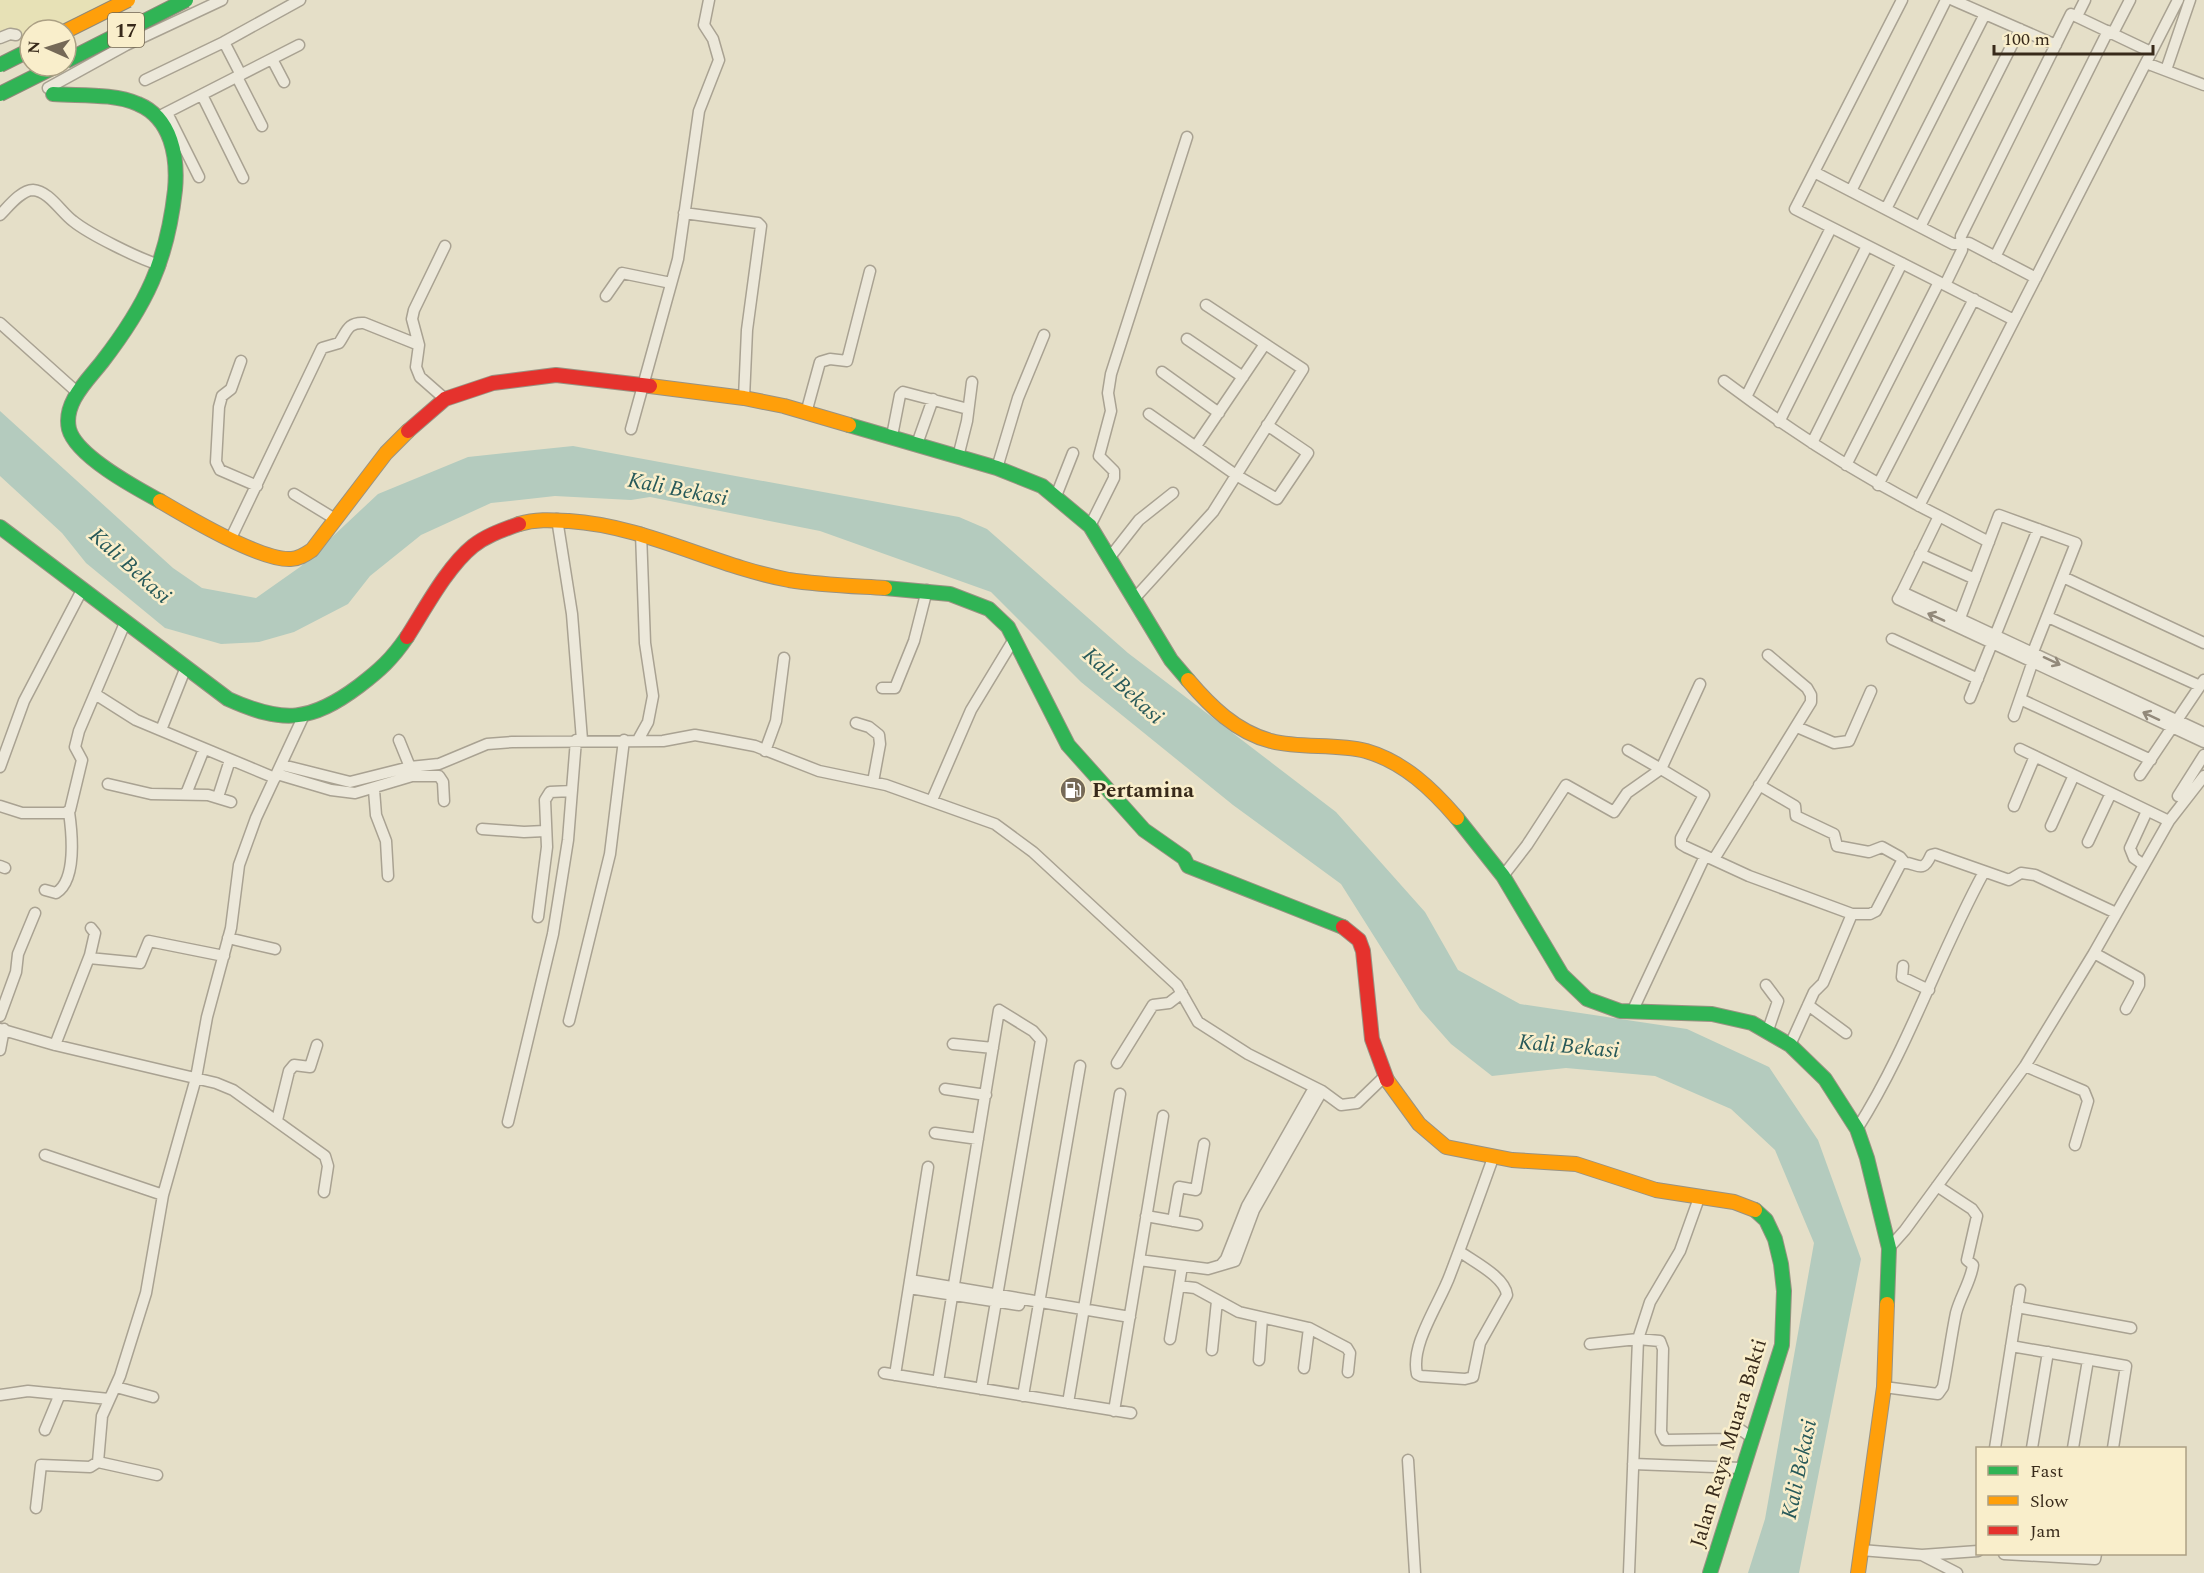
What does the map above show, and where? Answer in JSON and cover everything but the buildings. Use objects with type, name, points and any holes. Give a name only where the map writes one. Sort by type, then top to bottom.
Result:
[{"type":"main road","name":"17","points":[[78,25],[128,0]]},
{"type":"main road","name":"17","points":[[78,55],[186,0]]},
{"type":"main road","points":[[0,65],[18,56]]},
{"type":"main road","points":[[0,94],[32,78]]},
{"type":"main road","points":[[50,91],[138,104],[162,116],[170,139],[176,163],[171,209],[160,265],[154,282],[133,316],[78,393],[68,416],[70,432],[79,445],[114,473],[153,497],[231,538],[291,560],[312,550],[386,453],[425,414],[445,399],[493,383],[556,375],[744,398],[892,436],[1020,475],[1056,496],[1090,526],[1171,660],[1211,708],[1233,723],[1270,741],[1349,747],[1369,752],[1403,767],[1451,810],[1503,876],[1568,983],[1596,1004],[1632,1012],[1726,1015],[1768,1030],[1790,1045],[1825,1079],[1857,1129],[1873,1177],[1889,1248],[1884,1387],[1858,1573]]},
{"type":"main road","name":"Jalan Raya Muara Bakti","points":[[0,526],[228,699],[248,709],[269,715],[304,714],[334,705],[391,661],[445,580],[472,547],[508,527],[535,519],[597,523],[641,533],[774,577],[863,587],[927,590],[965,598],[989,609],[1008,627],[1068,745],[1144,830],[1184,858],[1188,866],[1348,929],[1359,940],[1372,1022],[1370,1036],[1376,1056],[1385,1076],[1421,1129],[1446,1147],[1458,1146],[1493,1158],[1575,1164],[1642,1187],[1753,1208],[1768,1222],[1777,1244],[1783,1291],[1783,1347],[1777,1372],[1769,1383],[1751,1437],[1710,1573]]},
{"type":"street","points":[[109,0],[126,45]]},
{"type":"street","points":[[50,91],[126,45],[222,0]]},
{"type":"street","points":[[145,80],[224,42],[300,0]]},
{"type":"street","points":[[631,429],[678,259],[699,111],[719,60],[713,39],[704,25],[709,0]]},
{"type":"street","points":[[1902,0],[1795,209],[2014,320]]},
{"type":"street","points":[[1851,191],[1946,0]]},
{"type":"street","points":[[1953,0],[2056,45]]},
{"type":"street","points":[[2077,16],[2085,0]]},
{"type":"street","points":[[1995,256],[2110,32],[2130,0]]},
{"type":"street","points":[[1919,506],[2178,0]]},
{"type":"street","points":[[2166,70],[2190,0]]},
{"type":"street","points":[[1886,209],[1984,14]]},
{"type":"street","points":[[1846,465],[1942,283],[1962,250],[1961,236],[2072,14],[2151,52]]},
{"type":"street","points":[[1920,227],[2020,29]]},
{"type":"street","points":[[0,38],[10,34],[16,35]]},
{"type":"street","points":[[224,42],[262,126]]},
{"type":"street","points":[[199,177],[162,116],[299,45]]},
{"type":"street","points":[[272,59],[284,82]]},
{"type":"street","points":[[2146,63],[2203,83]]},
{"type":"street","points":[[202,95],[243,178]]},
{"type":"street","points":[[1090,526],[1114,478],[1114,471],[1099,456],[1111,411],[1108,393],[1112,374],[1187,137]]},
{"type":"street","points":[[1814,172],[1953,244],[1969,243],[2036,278]]},
{"type":"street","points":[[0,215],[26,191],[37,191],[52,200],[73,222],[143,260],[160,265]]},
{"type":"street","points":[[684,213],[758,223],[761,226],[747,330],[744,398]]},
{"type":"street","points":[[1746,397],[1831,228]]},
{"type":"street","points":[[445,246],[414,310],[412,319],[419,345],[416,368],[420,377],[445,399]]},
{"type":"street","points":[[1779,422],[1867,246]]},
{"type":"street","points":[[1812,443],[1902,263]]},
{"type":"street","points":[[806,413],[820,362],[830,359],[847,361],[870,271]]},
{"type":"street","points":[[606,296],[622,273],[671,284]]},
{"type":"street","points":[[1878,485],[1974,299]]},
{"type":"street","points":[[1134,599],[1213,512],[1303,369],[1206,305]]},
{"type":"street","points":[[231,538],[322,348],[339,343],[350,324],[354,322],[364,323],[419,345]]},
{"type":"street","points":[[0,323],[12,331],[78,393]]},
{"type":"street","points":[[997,468],[1018,398],[1044,335]]},
{"type":"street","points":[[1187,339],[1243,377]]},
{"type":"street","points":[[1196,446],[1265,344]]},
{"type":"street","points":[[241,361],[231,389],[222,396],[219,407],[216,462],[220,470],[257,486]]},
{"type":"street","points":[[1161,372],[1219,413]]},
{"type":"street","points":[[1724,381],[1779,422],[1878,485],[1989,542]]},
{"type":"street","points":[[958,457],[972,382]]},
{"type":"street","points":[[892,436],[900,393],[968,409]]},
{"type":"street","points":[[917,444],[933,399]]},
{"type":"street","points":[[1149,414],[1236,475],[1277,499],[1308,453],[1268,425]]},
{"type":"street","points":[[1056,496],[1073,453]]},
{"type":"street","points":[[1110,557],[1139,520],[1173,493]]},
{"type":"street","points":[[294,494],[335,519]]},
{"type":"street","points":[[1960,618],[1999,515],[2076,543],[2033,657],[2014,716]]},
{"type":"street","points":[[1939,516],[1898,599],[1994,638],[2176,724],[2204,733]]},
{"type":"street","points":[[508,1122],[553,934],[568,840],[579,740],[572,614],[556,519]]},
{"type":"street","points":[[1970,698],[2038,529]]},
{"type":"street","points":[[638,740],[648,723],[653,696],[645,643],[641,533]]},
{"type":"street","points":[[1920,555],[1975,579]]},
{"type":"street","points":[[2063,577],[2204,643]]},
{"type":"street","points":[[0,767],[24,701],[82,590]]},
{"type":"street","points":[[882,688],[895,688],[914,641],[927,590]]},
{"type":"street","points":[[1902,592],[1960,618],[1994,638]]},
{"type":"street","points":[[2048,617],[2202,683],[2140,775]]},
{"type":"street","points":[[45,891],[56,893],[66,880],[70,843],[69,812],[82,760],[75,747],[125,623]]},
{"type":"street","points":[[932,800],[971,710],[1014,639]]},
{"type":"street","points":[[1892,639],[1978,679]]},
{"type":"street","points":[[1632,1012],[1710,857],[1809,708],[1811,695],[1768,656]]},
{"type":"street","points":[[765,751],[776,721],[784,658]]},
{"type":"street","points":[[161,730],[186,668]]},
{"type":"street","points":[[1503,876],[1566,785],[1614,812],[1627,793],[1662,769],[1700,684]]},
{"type":"street","points":[[1797,727],[1834,743],[1849,741],[1871,691]]},
{"type":"street","points":[[95,694],[136,720],[230,760],[278,772],[343,793],[374,790],[412,776],[439,776]]},
{"type":"street","points":[[2020,699],[2151,760]]},
{"type":"street","points":[[98,1462],[102,1416],[116,1387],[146,1293],[163,1194],[196,1078],[207,1017],[228,938],[239,866],[256,818],[304,714]]},
{"type":"street","points":[[856,723],[869,727],[879,735],[880,744],[873,782]]},
{"type":"street","points":[[2176,724],[2204,742]]},
{"type":"street","points":[[278,772],[350,782],[410,767],[439,764],[487,744],[579,740],[663,741],[695,735],[747,744],[819,771],[873,782],[932,800],[995,825],[1033,852],[1182,993],[1198,1022],[1248,1054],[1318,1090],[1341,1105],[1350,1106],[1365,1097],[1385,1076]]},
{"type":"street","points":[[399,740],[410,767]]},
{"type":"street","points":[[569,1021],[610,854],[624,740]]},
{"type":"street","points":[[186,794],[204,749]]},
{"type":"street","points":[[2020,749],[2169,821]]},
{"type":"street","points":[[1628,750],[1704,793],[1703,800],[1681,841],[1682,845],[1749,876],[1852,914],[1870,914],[1876,911],[1899,865],[1905,863],[1923,867],[1931,855],[1935,854],[2009,880],[2021,873],[2035,875],[2116,913]]},
{"type":"street","points":[[2178,796],[2204,755]]},
{"type":"street","points":[[2014,806],[2035,756]]},
{"type":"street","points":[[218,797],[230,760]]},
{"type":"street","points":[[439,764],[444,801]]},
{"type":"street","points":[[2051,826],[2074,775]]},
{"type":"street","points":[[1889,1248],[1905,1230],[2025,1066],[2094,953],[2169,821],[2204,776]]},
{"type":"street","points":[[108,784],[151,794],[186,794],[218,797],[231,801]]},
{"type":"street","points":[[1759,785],[1795,806],[1796,816],[1834,834],[1837,846],[1869,852],[1882,847],[1900,857],[1905,863]]},
{"type":"street","points":[[374,790],[376,815],[387,841],[388,876]]},
{"type":"street","points":[[538,917],[547,847],[546,797],[550,792],[572,791]]},
{"type":"street","points":[[2088,842],[2111,793]]},
{"type":"street","points":[[0,806],[22,813],[69,812]]},
{"type":"street","points":[[2144,866],[2134,858],[2130,848],[2147,811]]},
{"type":"street","points":[[482,830],[545,831]]},
{"type":"street","points":[[1857,1129],[1880,1092],[1929,990],[1948,940],[1984,872]]},
{"type":"street","points":[[0,1016],[16,972],[18,954],[35,913]]},
{"type":"street","points":[[1790,1045],[1814,992],[1823,983],[1852,914]]},
{"type":"street","points":[[55,1045],[89,958],[95,933],[91,928]]},
{"type":"street","points":[[228,938],[275,949]]},
{"type":"street","points":[[89,958],[140,963],[147,941],[224,956]]},
{"type":"street","points":[[2094,953],[2139,978],[2139,985],[2126,1009]]},
{"type":"street","points":[[1903,966],[1904,978],[1929,990]]},
{"type":"street","points":[[1766,985],[1778,1001],[1768,1030]]},
{"type":"street","points":[[1117,1063],[1153,1005],[1169,1003],[1182,993]]},
{"type":"street","points":[[1808,1005],[1846,1033]]},
{"type":"street","points":[[938,1382],[999,1010],[1034,1031],[1041,1040],[981,1389]]},
{"type":"street","points":[[0,1050],[2,1029],[55,1045],[196,1078],[233,1090],[326,1156],[328,1166],[324,1192]]},
{"type":"street","points":[[953,1044],[993,1048]]},
{"type":"street","points":[[277,1120],[289,1071],[294,1065],[310,1067],[317,1045]]},
{"type":"street","points":[[1023,1396],[1080,1066]]},
{"type":"street","points":[[2025,1066],[2085,1090],[2088,1101],[2075,1145]]},
{"type":"street","points":[[945,1089],[986,1095]]},
{"type":"street","points":[[1139,1260],[1208,1269],[1221,1265],[1250,1208],[1318,1090]]},
{"type":"street","points":[[1068,1403],[1120,1094]]},
{"type":"street","points":[[1114,1411],[1163,1116]]},
{"type":"street","points":[[935,1133],[978,1139]]},
{"type":"street","points":[[1173,1221],[1179,1187],[1196,1190],[1204,1144]]},
{"type":"street","points":[[45,1155],[163,1194]]},
{"type":"street","points":[[1460,1251],[1499,1280],[1505,1286],[1507,1295],[1480,1343],[1473,1377],[1465,1379],[1421,1376],[1417,1374],[1416,1369],[1419,1347],[1460,1251],[1493,1158]]},
{"type":"street","points":[[928,1167],[909,1284],[890,1374],[1131,1413]]},
{"type":"street","points":[[1884,1387],[1938,1394],[1943,1387],[1956,1314],[1964,1287],[1972,1273],[1973,1265],[1967,1260],[1977,1216],[1972,1209],[1937,1186]]},
{"type":"street","points":[[1629,1573],[1638,1339],[1650,1302],[1680,1251],[1700,1198]]},
{"type":"street","points":[[1146,1216],[1197,1225]]},
{"type":"street","points":[[1170,1339],[1182,1266]]},
{"type":"street","points":[[909,1284],[1129,1320]]},
{"type":"street","points":[[1179,1287],[1195,1288],[1239,1312],[1309,1328],[1347,1348],[1350,1353],[1348,1372]]},
{"type":"street","points":[[1995,1447],[2020,1290]]},
{"type":"street","points":[[1212,1350],[1217,1301]]},
{"type":"street","points":[[2017,1307],[2132,1328]]},
{"type":"street","points":[[1259,1360],[1263,1318]]},
{"type":"street","points":[[1304,1368],[1309,1328]]},
{"type":"street","points":[[1590,1344],[1638,1339],[1657,1340],[1662,1344],[1662,1438],[1670,1441],[1731,1439],[1738,1428],[1751,1437]]},
{"type":"street","points":[[2011,1346],[2126,1366],[2113,1447]]},
{"type":"street","points":[[2032,1447],[2048,1352]]},
{"type":"street","points":[[2073,1447],[2088,1360]]},
{"type":"street","points":[[116,1387],[153,1397]]},
{"type":"street","points":[[0,1395],[28,1391],[109,1399]]},
{"type":"street","points":[[45,1430],[60,1394]]},
{"type":"street","points":[[1408,1460],[1415,1573]]},
{"type":"street","points":[[36,1508],[40,1465],[90,1467],[98,1462],[157,1475]]},
{"type":"street","points":[[1633,1464],[1742,1468]]},
{"type":"street","points":[[1861,1550],[1922,1555],[1976,1551]]},
{"type":"street","points":[[1922,1555],[1957,1573]]},
{"type":"street","points":[[2056,1555],[2095,1559],[2096,1555]]},
{"type":"shaded area","points":[[0,0],[128,0],[78,24],[78,18],[18,18],[18,38],[16,35],[0,38]]},
{"type":"water","name":"Kali Bekasi","points":[[0,411],[173,568],[202,588],[256,598],[300,567],[378,494],[468,457],[573,446],[959,517],[987,529],[1128,653],[1336,812],[1425,912],[1458,970],[1520,1004],[1687,1029],[1769,1067],[1818,1140],[1861,1259],[1799,1573],[1748,1573],[1765,1519],[1814,1243],[1775,1150],[1731,1109],[1655,1076],[1566,1068],[1492,1076],[1451,1044],[1420,1009],[1341,884],[1233,805],[1081,682],[991,592],[820,531],[650,497],[631,500],[555,496],[491,503],[421,535],[370,576],[348,604],[294,632],[259,642],[221,644],[165,628],[86,563],[62,533],[0,476]]},
{"type":"traffic: fast","points":[[78,55],[186,0]]},
{"type":"traffic: fast","points":[[0,65],[18,56]]},
{"type":"traffic: fast","points":[[0,94],[32,78]]},
{"type":"traffic: fast","points":[[53,94],[118,98],[138,104],[159,119],[174,152],[176,178],[171,216],[160,261],[152,282],[131,321],[73,401],[68,419],[69,429],[83,450],[108,470],[160,501]]},
{"type":"traffic: fast","points":[[849,425],[997,468],[1042,486],[1090,526],[1171,660],[1188,680]]},
{"type":"traffic: fast","points":[[0,527],[228,699],[265,713],[296,715],[311,713],[326,707],[373,675],[391,658],[407,637]]},
{"type":"traffic: fast","points":[[885,588],[950,594],[989,609],[1008,627],[1068,745],[1144,830],[1184,858],[1188,866],[1343,927]]},
{"type":"traffic: fast","points":[[1457,818],[1503,876],[1562,975],[1587,999],[1620,1011],[1712,1014],[1752,1023],[1790,1045],[1825,1079],[1857,1129],[1867,1158],[1889,1248],[1887,1304]]},
{"type":"traffic: fast","points":[[1710,1573],[1782,1345],[1784,1291],[1781,1264],[1775,1239],[1766,1220],[1755,1210]]},
{"type":"traffic: slow","points":[[78,25],[128,0]]},
{"type":"traffic: slow","points":[[650,386],[744,398],[784,406],[849,425]]},
{"type":"traffic: slow","points":[[160,501],[243,546],[278,558],[297,558],[312,550],[386,453],[408,431]]},
{"type":"traffic: slow","points":[[519,524],[550,520],[597,524],[653,538],[761,574],[789,580],[885,588]]},
{"type":"traffic: slow","points":[[1188,680],[1225,717],[1258,737],[1294,745],[1342,747],[1366,751],[1393,762],[1427,787],[1457,818]]},
{"type":"traffic: slow","points":[[1387,1080],[1419,1124],[1446,1147],[1512,1160],[1576,1164],[1656,1190],[1734,1202],[1755,1210]]},
{"type":"traffic: slow","points":[[1858,1573],[1884,1387],[1887,1304]]},
{"type":"traffic: jam","points":[[408,431],[445,399],[493,383],[556,375],[650,386]]},
{"type":"traffic: jam","points":[[407,637],[437,589],[463,555],[484,539],[519,524]]},
{"type":"traffic: jam","points":[[1343,927],[1359,940],[1363,951],[1372,1039],[1387,1080]]},
{"type":"place","name":"Pertamina","points":[[1073,790]]}]
